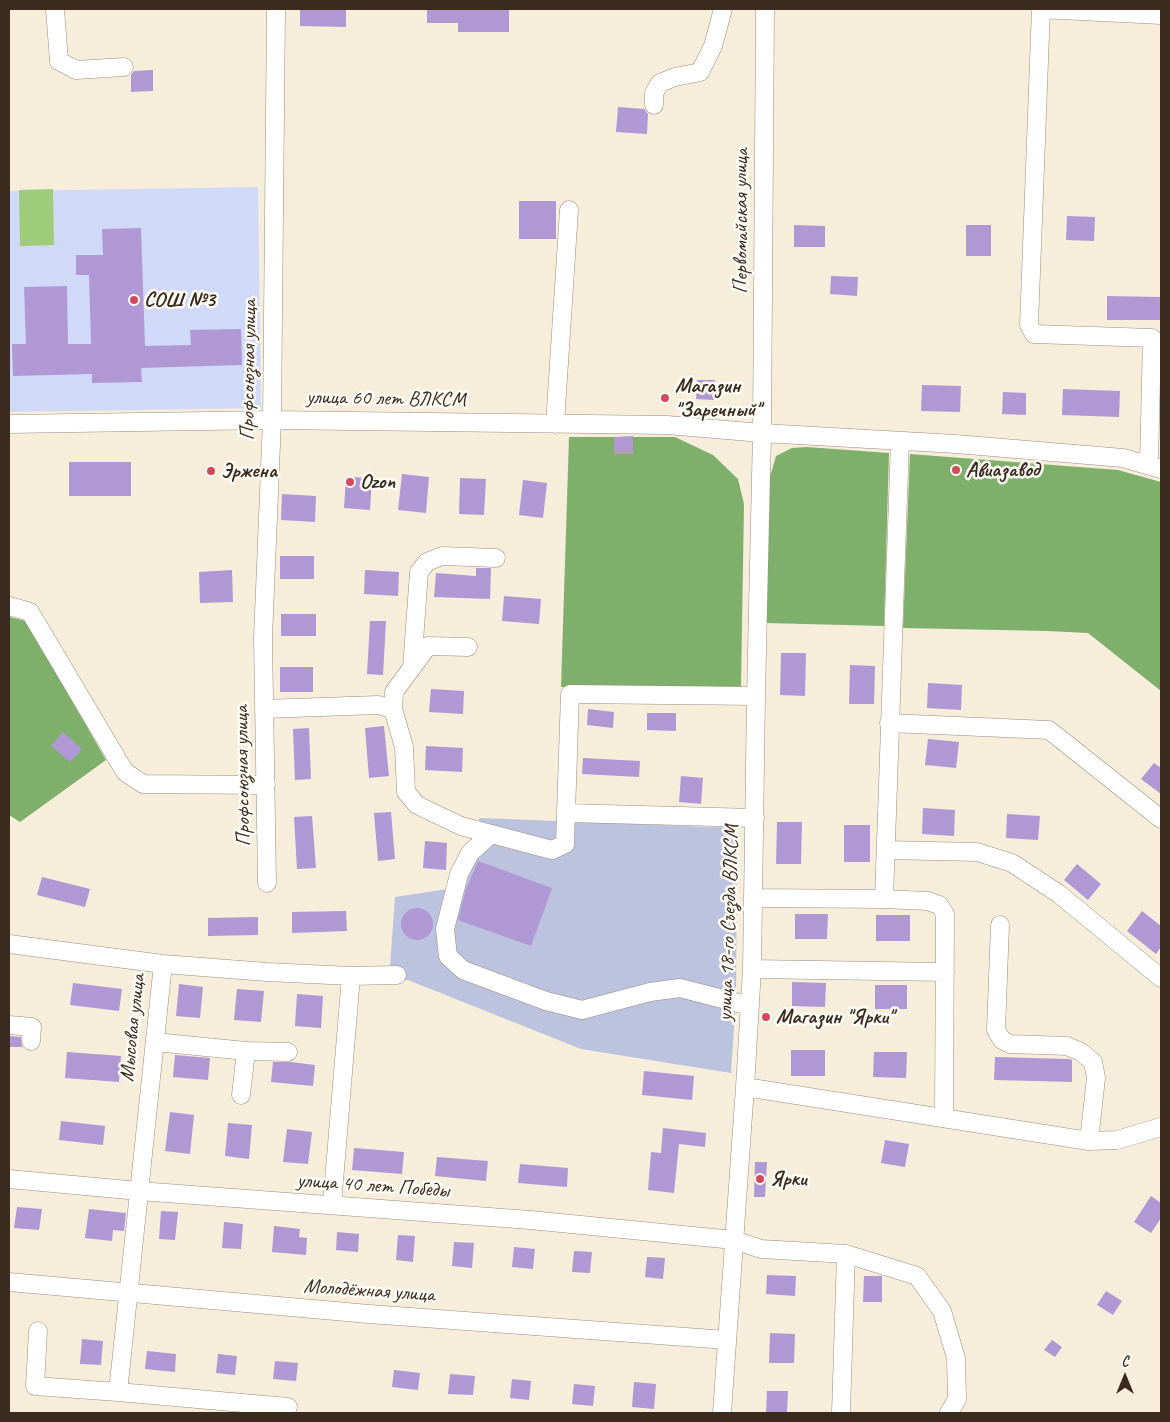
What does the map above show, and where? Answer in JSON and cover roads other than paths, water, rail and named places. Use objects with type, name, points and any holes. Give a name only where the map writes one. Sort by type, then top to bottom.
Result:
[{"type":"street","points":[[55,9],[59,61],[76,70],[124,67]]},
{"type":"street","name":"Профсоюзная улица","points":[[268,883],[263,638],[272,420],[276,9]]},
{"type":"street","points":[[654,105],[654,93],[660,82],[700,72],[713,46],[723,9]]},
{"type":"street","name":"Первомайская улица","points":[[762,433],[765,9]]},
{"type":"street","points":[[1155,467],[1152,338],[1034,334],[1029,325],[1040,9],[1161,15]]},
{"type":"street","points":[[555,424],[569,210]]},
{"type":"street","name":"улица 60 лет ВЛКСМ","points":[[9,424],[272,420],[667,425],[1123,458],[1155,467]]},
{"type":"street","name":"улица 18-го Съезда ВЛКСМ","points":[[722,1413],[752,969],[762,433]]},
{"type":"street","points":[[884,899],[900,441]]},
{"type":"street","points":[[412,668],[419,572],[427,562],[442,556],[496,558]]},
{"type":"street","points":[[9,606],[30,612],[125,772],[143,784],[266,785]]},
{"type":"street","points":[[468,647],[428,646],[394,692],[393,709],[404,747],[406,792],[417,805],[461,826],[552,850],[565,844],[570,694],[756,696]]},
{"type":"street","points":[[264,709],[378,705],[393,709]]},
{"type":"street","points":[[890,723],[1049,730],[1161,819]]},
{"type":"street","points":[[566,813],[755,818]]},
{"type":"street","points":[[491,834],[470,853],[459,874],[445,929],[448,956],[463,970],[546,1001],[582,1010],[650,992],[680,988],[750,1006]]},
{"type":"street","points":[[886,850],[977,852],[1012,863],[1059,894],[1161,978]]},
{"type":"street","points":[[753,898],[884,899],[928,901],[939,905],[945,914],[944,1118]]},
{"type":"street","points":[[1000,925],[996,1030],[1002,1040],[1010,1044],[1066,1046],[1081,1052],[1093,1062],[1096,1078],[1089,1141]]},
{"type":"street","name":"Мысовая улица","points":[[9,944],[163,964],[118,1392]]},
{"type":"street","points":[[163,964],[351,976],[397,975]]},
{"type":"street","points":[[752,969],[945,972]]},
{"type":"street","points":[[332,1206],[351,976]]},
{"type":"street","points":[[9,1025],[32,1027],[31,1041]]},
{"type":"street","points":[[155,1042],[246,1051],[288,1052]]},
{"type":"street","points":[[241,1094],[246,1051]]},
{"type":"street","points":[[745,1087],[1089,1141],[1117,1140],[1161,1127]]},
{"type":"street","name":"улица 40 лет Победы","points":[[9,1179],[139,1191],[530,1220],[734,1240],[761,1249],[846,1254],[917,1276],[942,1311],[956,1358],[957,1399],[949,1413]]},
{"type":"street","points":[[840,1413],[846,1254]]},
{"type":"street","name":"Молодёжная улица","points":[[9,1282],[369,1314],[727,1340]]},
{"type":"street","points":[[38,1331],[35,1386],[288,1407]]},
{"type":"place","name":"СОШ №3","points":[[134,300]]},
{"type":"place","name":"Магазин \"Заречный\"","points":[[665,398]]},
{"type":"place","name":"Авиазавод","points":[[956,470]]},
{"type":"place","name":"Эржена","points":[[211,471]]},
{"type":"place","name":"Ozon","points":[[350,482]]},
{"type":"place","name":"Магазин \"Ярки\"","points":[[766,1017]]},
{"type":"place","name":"Ярки","points":[[760,1179]]}]
